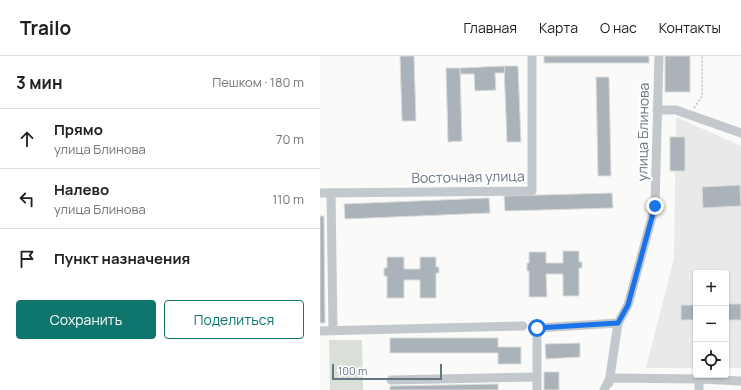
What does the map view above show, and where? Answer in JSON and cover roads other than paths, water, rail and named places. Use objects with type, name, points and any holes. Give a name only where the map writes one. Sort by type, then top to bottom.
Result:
[{"type":"street","name":"Восточная улица","points":[[320,193],[532,191],[532,56]]},
{"type":"street","name":"улица Блинова","points":[[618,323],[628,305],[655,206],[659,56]]},
{"type":"street","points":[[657,110],[676,110],[741,132]]},
{"type":"street","points":[[331,193],[333,330]]},
{"type":"street","points":[[537,390],[537,328],[618,323],[607,390]]},
{"type":"street","points":[[320,331],[523,326]]},
{"type":"street","points":[[391,380],[537,378]]},
{"type":"street","points":[[610,378],[741,381]]},
{"type":"street","points":[[604,390],[610,378]]},
{"type":"street","points":[[699,379],[700,390]]}]
